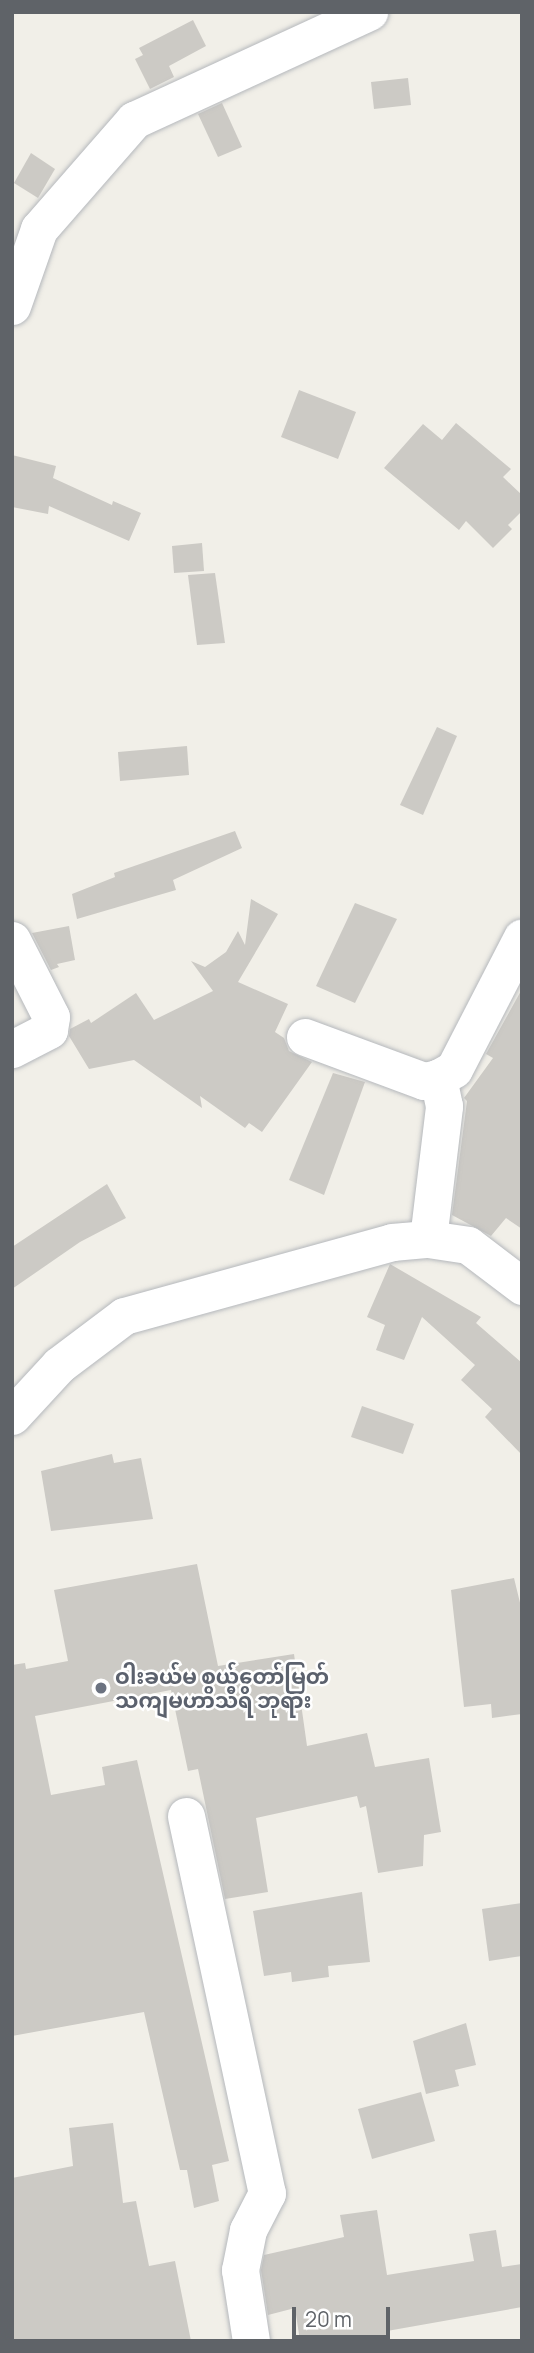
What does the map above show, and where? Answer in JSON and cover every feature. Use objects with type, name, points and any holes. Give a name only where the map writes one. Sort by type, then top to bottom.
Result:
[{"type":"street","points":[[12,306],[38,229],[134,120],[369,12]]},
{"type":"street","points":[[305,1037],[424,1081],[438,1078],[454,1069],[522,937]]},
{"type":"street","points":[[12,940],[51,1017],[49,1030],[12,1049]]},
{"type":"street","points":[[428,1239],[444,1106],[438,1078]]},
{"type":"street","points":[[12,1416],[59,1365],[124,1316],[392,1242],[428,1239],[468,1245],[522,1286]]},
{"type":"street","points":[[186,1816],[267,2193],[248,2230],[240,2270],[251,2341]]},
{"type":"building","points":[[193,20],[206,46],[169,66],[174,77],[150,89],[135,59],[143,55],[139,48]]},
{"type":"building","points":[[408,78],[411,105],[374,109],[371,82]]},
{"type":"building","points":[[222,103],[242,147],[218,157],[198,114]]},
{"type":"building","points":[[31,153],[55,169],[38,198],[14,183]]},
{"type":"building","points":[[299,390],[356,412],[338,459],[281,437]]},
{"type":"building","points":[[456,423],[511,469],[503,477],[522,495],[522,511],[508,525],[512,529],[493,548],[466,521],[459,530],[384,468],[423,424],[442,440]]},
{"type":"building","points":[[12,455],[56,466],[53,478],[112,505],[113,501],[141,513],[129,541],[49,506],[48,514],[12,507]]},
{"type":"building","points":[[202,543],[204,571],[174,573],[172,546]]},
{"type":"building","points":[[215,573],[225,643],[197,645],[188,575]]},
{"type":"building","points":[[437,727],[457,736],[423,815],[400,805]]},
{"type":"building","points":[[187,746],[189,775],[120,781],[118,752]]},
{"type":"building","points":[[235,831],[242,848],[173,880],[176,890],[77,919],[72,894],[115,877],[114,873]]},
{"type":"building","points":[[251,899],[278,914],[238,982],[288,1004],[275,1032],[284,1038],[289,1051],[312,1062],[262,1132],[249,1123],[245,1128],[200,1096],[202,1108],[134,1060],[89,1069],[69,1036],[70,1029],[89,1019],[91,1023],[136,993],[154,1020],[213,991],[191,961],[205,967],[226,952],[238,931],[245,945]]},
{"type":"building","points":[[355,903],[397,919],[355,1003],[316,986]]},
{"type":"building","points":[[69,926],[75,960],[57,964],[59,967],[51,970],[32,933]]},
{"type":"building","points":[[522,989],[522,1229],[506,1218],[491,1236],[452,1215],[467,1101],[464,1098],[493,1058],[486,1054]]},
{"type":"building","points":[[333,1073],[365,1082],[324,1195],[289,1180]]},
{"type":"building","points":[[107,1184],[126,1218],[80,1242],[12,1289],[12,1247]]},
{"type":"building","points":[[390,1264],[481,1317],[476,1323],[522,1363],[522,1455],[485,1417],[492,1409],[461,1380],[475,1365],[422,1317],[404,1360],[376,1350],[385,1325],[367,1317]]},
{"type":"building","points":[[362,1406],[414,1424],[403,1454],[351,1437]]},
{"type":"building","points":[[112,1454],[114,1463],[141,1458],[153,1519],[51,1531],[41,1471]]},
{"type":"building","points":[[197,1564],[218,1666],[294,1654],[307,1746],[367,1733],[375,1767],[429,1758],[441,1832],[424,1835],[423,1866],[378,1873],[366,1806],[360,1808],[357,1796],[256,1818],[268,1892],[225,1899],[198,1769],[188,1771],[171,1690],[35,1716],[51,1795],[105,1785],[102,1767],[137,1760],[229,2161],[212,2165],[219,2201],[194,2208],[187,2170],[180,2170],[144,2012],[12,2036],[12,1665],[25,1663],[26,1669],[68,1661],[54,1590]]},
{"type":"building","points":[[514,1578],[522,1611],[522,1714],[492,1718],[491,1704],[464,1707],[451,1590]]},
{"type":"building","points":[[362,1892],[370,1962],[328,1966],[329,1977],[292,1982],[291,1972],[264,1976],[253,1911]]},
{"type":"building","points":[[522,1903],[522,1956],[489,1961],[482,1909]]},
{"type":"building","points":[[466,2023],[476,2065],[455,2070],[459,2086],[426,2094],[413,2041]]},
{"type":"building","points":[[421,2092],[435,2141],[372,2159],[358,2109]]},
{"type":"building","points":[[113,2123],[123,2203],[136,2201],[149,2266],[175,2261],[191,2341],[12,2341],[12,2178],[73,2166],[69,2128]]},
{"type":"building","points":[[377,2210],[387,2275],[474,2261],[469,2234],[496,2230],[502,2267],[522,2264],[522,2307],[387,2331],[388,2341],[300,2341],[295,2308],[268,2315],[261,2270],[264,2255],[344,2237],[340,2215]]},
{"type":"place","name":"ဝါးခယ်မ စွယ်တော်မြတ် သကျမဟာသီရိ ဘုရား","points":[[101,1688]]}]
